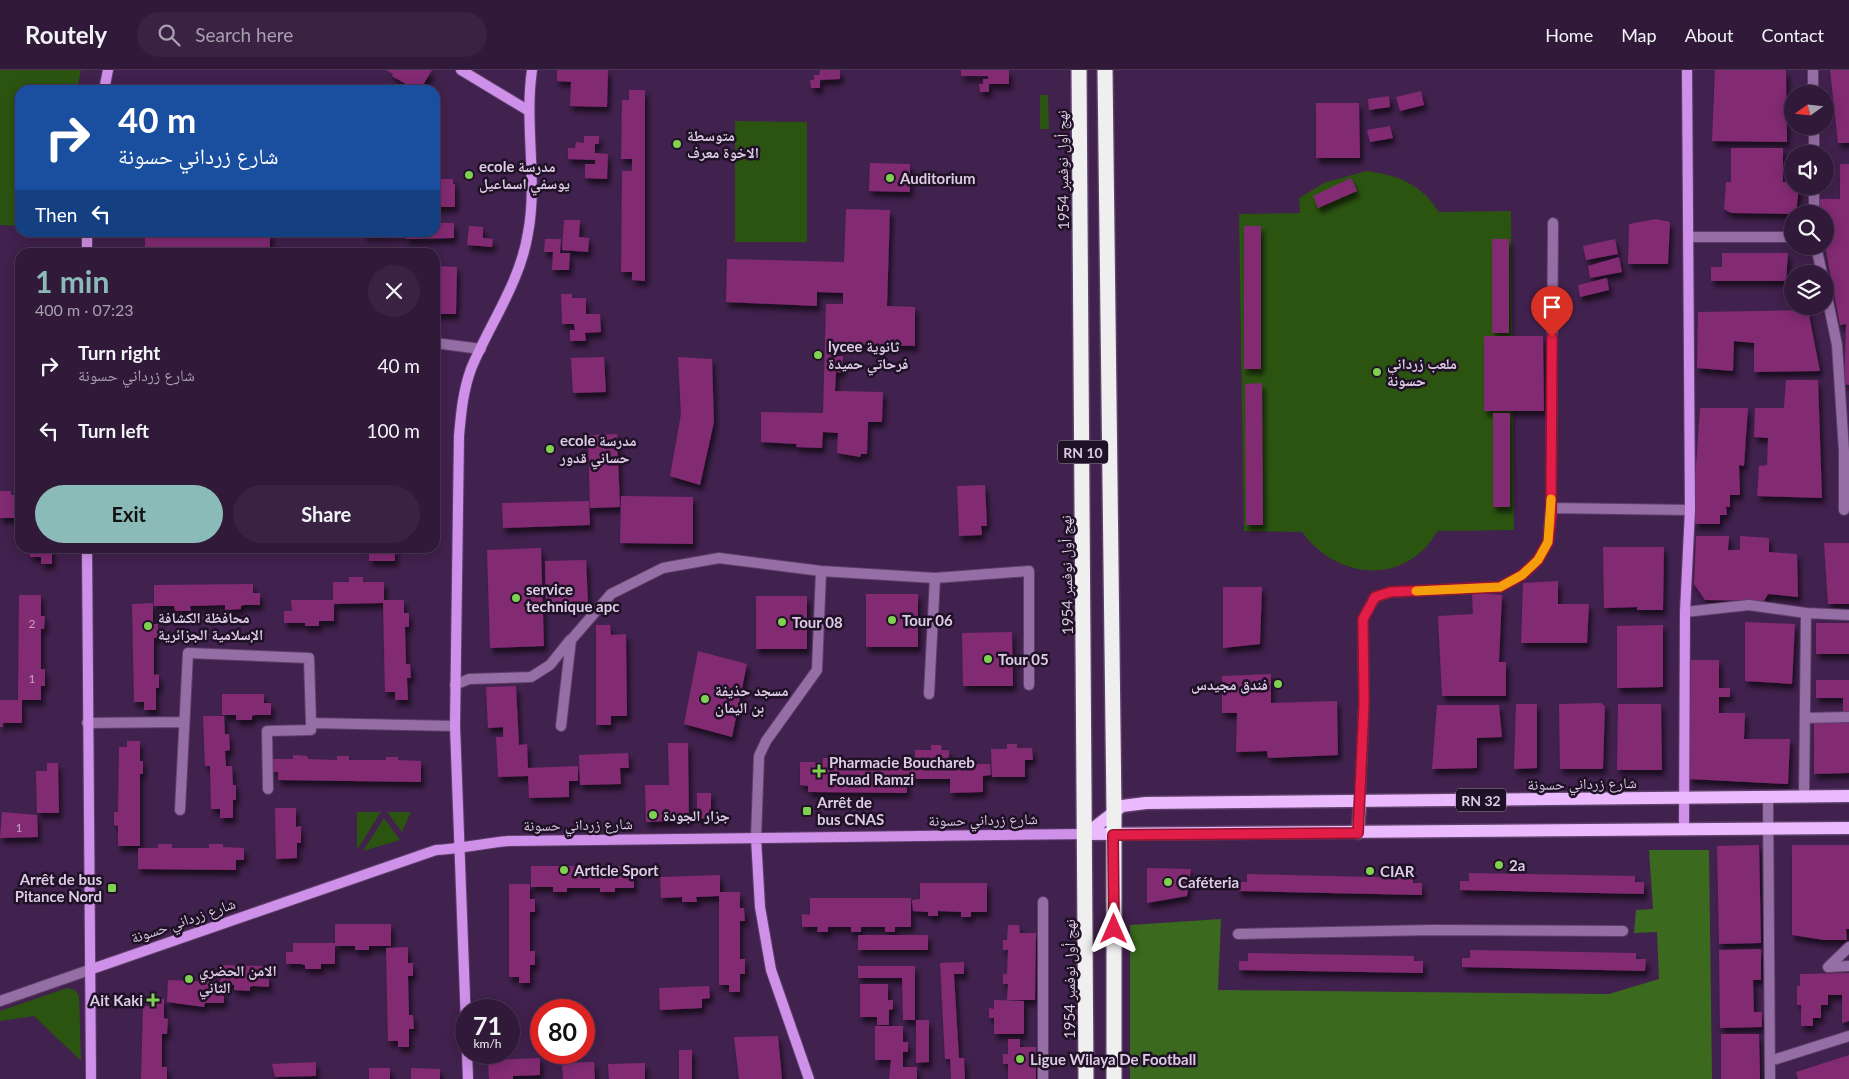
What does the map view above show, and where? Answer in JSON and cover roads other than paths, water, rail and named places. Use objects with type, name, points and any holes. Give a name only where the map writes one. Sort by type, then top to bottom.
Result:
[{"type":"highway","name":"نهج أول نوفمبر 1954","points":[[1079,70],[1086,834],[1086,1079]]},
{"type":"highway","name":"RN 10","points":[[1104,70],[1114,811],[1114,1079]]},
{"type":"main road","name":"شارع زرداني حسونة","points":[[1086,834],[1122,806],[1146,803],[1849,796]]},
{"type":"main road","points":[[1358,833],[1360,801]]},
{"type":"main road","name":"شارع زرداني حسونة","points":[[1086,834],[1849,828]]},
{"type":"street","points":[[105,85],[108,70]]},
{"type":"street","points":[[461,70],[529,111]]},
{"type":"street","points":[[465,999],[455,726],[459,436],[463,396],[481,349],[514,280],[529,232],[529,111],[532,70]]},
{"type":"street","points":[[1684,830],[1685,612],[1690,510],[1687,70]]},
{"type":"street","points":[[1813,70],[1813,85]]},
{"type":"street","points":[[1360,801],[1364,704],[1363,619],[1375,597],[1390,592],[1500,587],[1522,575],[1538,560],[1548,542],[1551,508],[1553,223]]},
{"type":"street","points":[[1689,236],[1784,237]]},
{"type":"street","points":[[1831,315],[1837,345],[1844,452],[1844,510]]},
{"type":"street","points":[[440,344],[481,349]]},
{"type":"street","points":[[1551,508],[1690,510]]},
{"type":"street","points":[[87,553],[87,723],[92,969],[91,1079]]},
{"type":"street","points":[[455,685],[469,679],[531,676],[550,665],[611,594],[663,568],[719,558],[821,571],[935,578],[1029,571],[1029,685]]},
{"type":"street","points":[[809,1079],[771,970],[760,907],[756,838],[759,756],[766,741],[817,670],[821,571]]},
{"type":"street","points":[[929,694],[935,578]]},
{"type":"street","points":[[1685,612],[1749,605],[1806,613],[1849,615]]},
{"type":"street","points":[[1804,796],[1806,613]]},
{"type":"street","points":[[561,726],[571,640]]},
{"type":"street","points":[[180,810],[188,653],[309,658],[311,730],[267,731],[268,789]]},
{"type":"street","points":[[1805,718],[1849,717]]},
{"type":"street","points":[[87,723],[184,722]]},
{"type":"street","points":[[311,723],[455,726]]},
{"type":"street","points":[[1768,798],[1770,1079]]},
{"type":"street","name":"شارع زرداني حسونة","points":[[92,969],[436,850],[460,849],[482,843],[509,841],[1086,834]]},
{"type":"street","points":[[1043,902],[1044,1079]]},
{"type":"street","points":[[1238,934],[1432,930],[1623,931]]},
{"type":"street","points":[[1849,947],[1828,967],[1849,966]]},
{"type":"street","points":[[0,1001],[92,969]]},
{"type":"street","points":[[1770,1061],[1849,1036]]},
{"type":"street","points":[[467,1064],[468,1079]]},
{"type":"place","name":"متوسطة الاخوة معرف","points":[[677,144]]},
{"type":"place","name":"ecole مدرسة يوسفي اسماعيل","points":[[469,175]]},
{"type":"place","name":"Auditorium","points":[[890,178]]},
{"type":"place","name":"lycee ثانوية فرحاتي حميدة","points":[[818,355]]},
{"type":"place","name":"ملعب زرداني حسونة","points":[[1377,372]]},
{"type":"place","name":"ecole مدرسة حساني قدور","points":[[550,449]]},
{"type":"place","name":"service technique apc","points":[[516,598]]},
{"type":"place","name":"Tour 06","points":[[892,620]]},
{"type":"place","name":"Tour 08","points":[[782,622]]},
{"type":"place","name":"محافظة الكشافة الإسلامية الجزائرية","points":[[148,626]]},
{"type":"place","name":"Tour 05","points":[[988,659]]},
{"type":"place","name":"فندق مجيدس","points":[[1278,684]]},
{"type":"place","name":"مسجد حذيفة بن اليمان","points":[[705,699]]},
{"type":"place","name":"Pharmacie Bouchareb Fouad Ramzi","points":[[819,771]]},
{"type":"place","name":"Arrêt de bus CNAS","points":[[807,811]]},
{"type":"place","name":"جزار الجودة","points":[[653,815]]},
{"type":"place","name":"2a","points":[[1499,865]]},
{"type":"place","name":"Article Sport","points":[[564,870]]},
{"type":"place","name":"CIAR","points":[[1370,871]]},
{"type":"place","name":"Caféteria","points":[[1168,882]]},
{"type":"place","name":"Arrêt de bus Pitance Nord","points":[[112,888]]},
{"type":"place","name":"الامن الحضري الثاني","points":[[189,979]]},
{"type":"place","name":"Ait Kaki","points":[[153,1000]]},
{"type":"place","name":"Ligue Wilaya De Football","points":[[1020,1059]]}]
